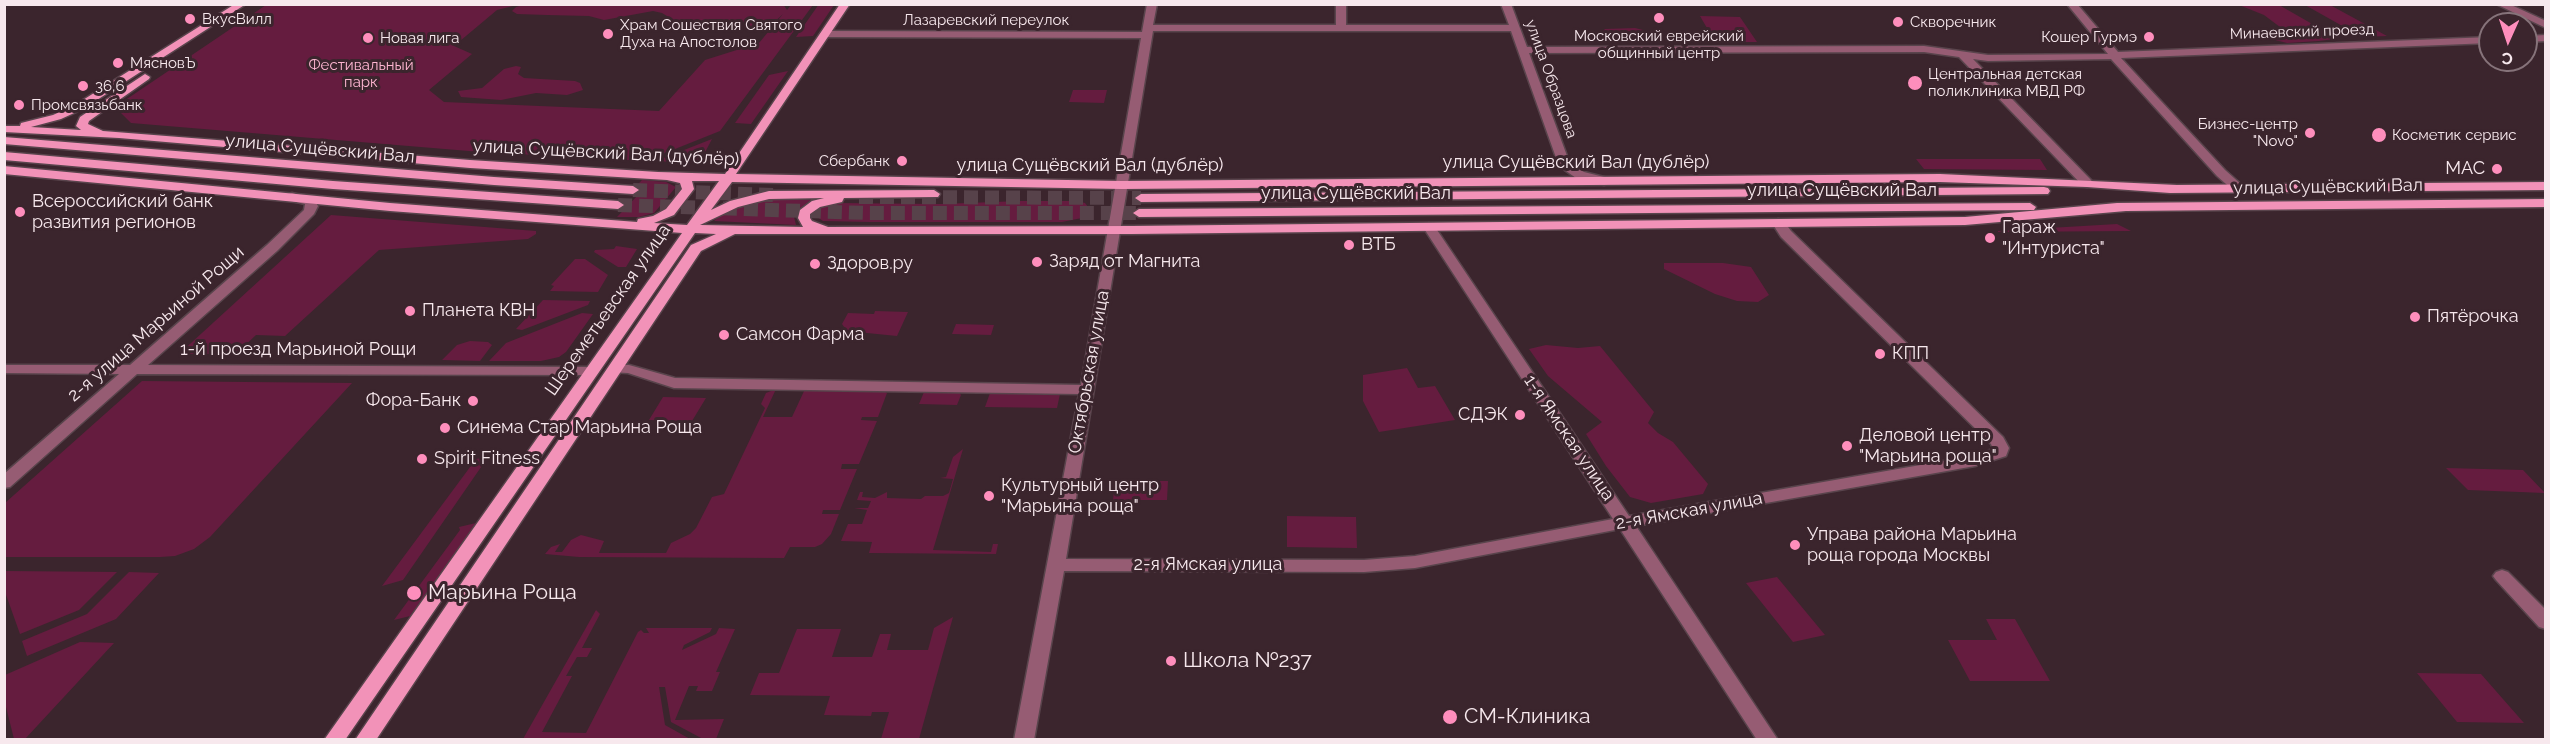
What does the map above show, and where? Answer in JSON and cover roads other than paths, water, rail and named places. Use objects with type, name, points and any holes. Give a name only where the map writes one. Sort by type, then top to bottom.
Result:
[{"type":"main road","points":[[4,128],[46,120],[73,110],[242,4]]},
{"type":"main road","points":[[119,135],[88,129],[82,126],[82,123],[100,107],[254,4]]},
{"type":"main road","name":"Шереметьевская улица","points":[[334,740],[728,178],[845,4]]},
{"type":"main road","name":"улица Сущёвский Вал (дублёр)","points":[[4,128],[119,135],[470,164],[728,178],[1065,185],[1940,178],[2178,189]]},
{"type":"main road","name":"улица Сущёвский Вал","points":[[4,140],[459,179],[633,190]]},
{"type":"main road","name":"улица Сущёвский Вал","points":[[4,156],[345,186],[618,205]]},
{"type":"main road","points":[[4,170],[625,225],[694,224],[747,231],[1113,231],[1976,221],[2126,207]]},
{"type":"main road","points":[[625,225],[646,222],[665,215],[688,189],[686,182],[658,176]]},
{"type":"main road","points":[[694,224],[734,204],[769,195],[1006,194],[1065,185]]},
{"type":"main road","name":"улица Сущёвский Вал","points":[[1141,198],[2546,186]]},
{"type":"main road","points":[[859,232],[817,228],[807,224],[804,213],[816,204],[830,200],[891,194]]},
{"type":"main road","name":"улица Сущёвский Вал","points":[[1139,213],[2546,203]]},
{"type":"main road","name":"Шереметьевская улица","points":[[365,740],[696,248],[712,239],[747,231]]},
{"type":"street","name":"Октябрьская улица","points":[[1024,740],[1087,390],[1152,4]]},
{"type":"street","points":[[1341,4],[1341,28]]},
{"type":"street","name":"улица Образцова","points":[[1506,4],[1565,166],[1580,175],[1604,181]]},
{"type":"street","points":[[2071,4],[2115,55],[2118,63],[2221,173],[2239,189]]},
{"type":"street","points":[[2500,4],[2546,25]]},
{"type":"street","name":"Лазаревский переулок","points":[[825,34],[1515,28]]},
{"type":"street","name":"Минаевский проезд","points":[[1522,50],[1916,49],[2011,58],[2098,58],[2115,55],[2478,40]]},
{"type":"street","points":[[1963,55],[2086,183]]},
{"type":"street","name":"улица Образцова","points":[[1540,181],[1559,176],[1565,166]]},
{"type":"street","name":"2-я улица Марьиной Рощи","points":[[4,483],[272,248],[310,211],[312,206],[310,202],[292,196]]},
{"type":"street","name":"2-я Ямская улица","points":[[1055,565],[1364,566],[1404,563],[1975,461],[2000,452],[2001,448],[1997,441],[1786,234],[1778,223]]},
{"type":"street","name":"1-я Ямская улица","points":[[1429,227],[1768,740]]},
{"type":"street","name":"1-й проезд Марьиной Рощи","points":[[4,369],[591,371]]},
{"type":"street","points":[[614,369],[643,373],[674,383],[1087,390]]},
{"type":"street","points":[[2502,576],[2546,622]]},
{"type":"tunnel","points":[[633,190],[775,195]]},
{"type":"tunnel","points":[[859,197],[1141,198]]},
{"type":"tunnel","points":[[618,205],[867,213],[1139,213]]},
{"type":"place","name":"Московский еврейский общинный центр","points":[[1659,18]]},
{"type":"place","name":"ВкусВилл","points":[[190,19]]},
{"type":"place","name":"Скворечник","points":[[1898,22]]},
{"type":"place","name":"Храм Сошествия Святого Духа на Апостолов","points":[[608,34]]},
{"type":"place","name":"Кошер Гурмэ","points":[[2149,37]]},
{"type":"place","name":"Новая лига","points":[[368,38]]},
{"type":"place","name":"МясновЪ","points":[[118,63]]},
{"type":"place","name":"Центральная детская поликлиника МВД РФ","points":[[1915,83]]},
{"type":"place","name":"36,6","points":[[83,86]]},
{"type":"place","name":"Промсвязьбанк","points":[[19,105]]},
{"type":"place","name":"Бизнес-центр \"Novo\"","points":[[2310,133]]},
{"type":"place","name":"Косметик сервис","points":[[2379,135]]},
{"type":"place","name":"Сбербанк","points":[[902,161]]},
{"type":"place","name":"MAC","points":[[2497,169]]},
{"type":"place","name":"Всероссийский банк развития регионов","points":[[20,212]]},
{"type":"place","name":"Гараж \"Интуриста\"","points":[[1990,238]]},
{"type":"place","name":"ВТБ","points":[[1349,245]]},
{"type":"place","name":"Заряд от Магнита","points":[[1037,262]]},
{"type":"place","name":"Здоров.ру","points":[[815,264]]},
{"type":"place","name":"Планета КВН","points":[[410,311]]},
{"type":"place","name":"Пятёрочка","points":[[2415,317]]},
{"type":"place","name":"Самсон Фарма","points":[[724,335]]},
{"type":"place","name":"КПП","points":[[1880,354]]},
{"type":"place","name":"Фора-Банк","points":[[473,401]]},
{"type":"place","name":"СДЭК","points":[[1520,415]]},
{"type":"place","name":"Синема Стар Марьина Роща","points":[[445,428]]},
{"type":"place","name":"Деловой центр \"Марьина роща\"","points":[[1847,446]]},
{"type":"place","name":"Spirit Fitness","points":[[422,459]]},
{"type":"place","name":"Культурный центр \"Марьина роща\"","points":[[989,496]]},
{"type":"place","name":"Управа района Марьина роща города Москвы","points":[[1795,545]]},
{"type":"place","name":"Марьина Роща","points":[[414,593]]},
{"type":"place","name":"Школа №237","points":[[1171,661]]},
{"type":"place","name":"СМ-Клиника","points":[[1450,717]]},
{"type":"park label","name":"Фестивальный парк","points":[[361,74]]}]
